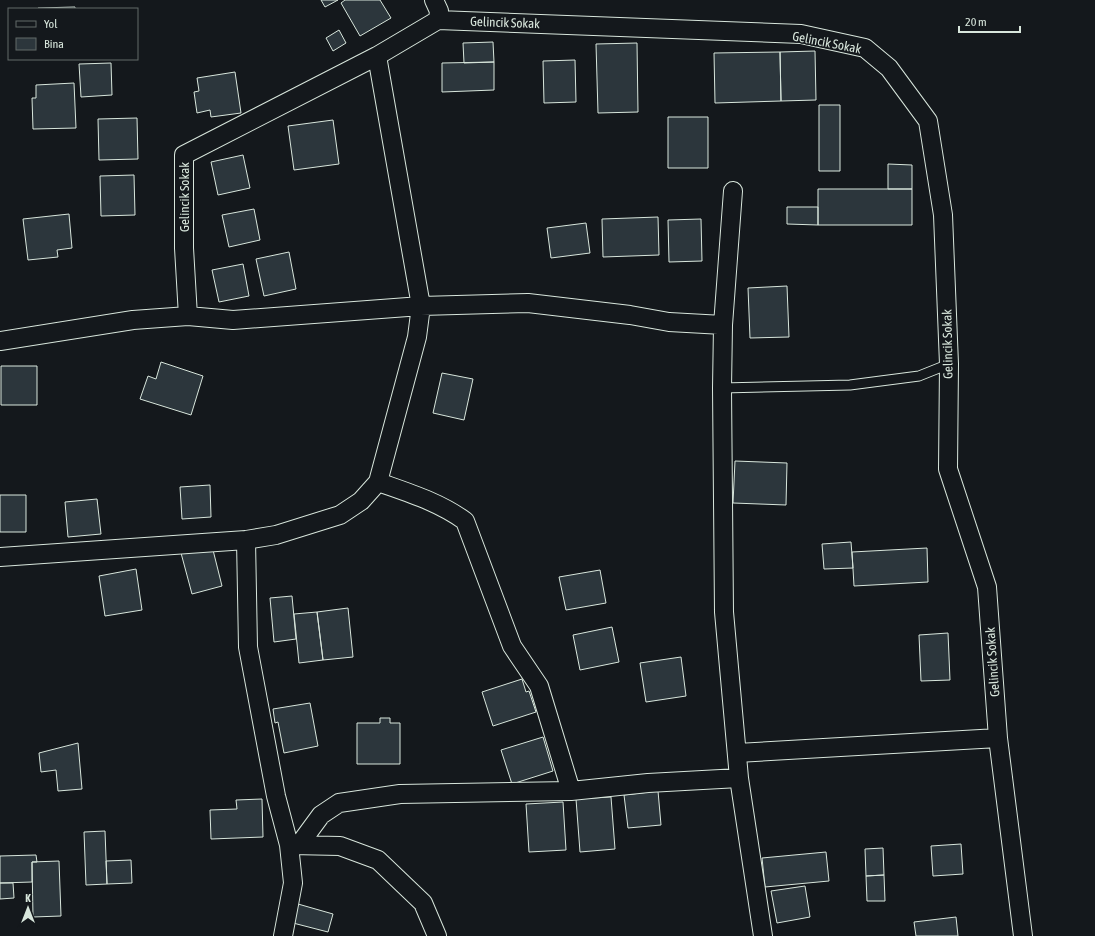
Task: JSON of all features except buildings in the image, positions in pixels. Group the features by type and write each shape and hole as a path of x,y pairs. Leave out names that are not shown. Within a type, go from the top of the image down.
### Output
{"street":[{"path":"434,0 439,11 438,20"},
{"name":"Gelincik Sokak","path":"188,316 184,248 184,154 377,56 438,20 801,34 865,48 889,68 928,121 943,215 948,364 948,470 987,587 998,738 1023,936"},
{"path":"0,557 246,540 276,535 340,515 361,501 378,482 417,337 421,306 377,56"},
{"path":"733,191 723,325 722,388 724,612 739,778 763,936"},
{"path":"0,341 99,324 188,316 233,320 421,306 528,303 630,315 669,322 723,325"},
{"path":"378,482 451,510 465,521 512,646 539,686 571,791"},
{"path":"246,540 248,647 276,796 294,845 292,883 283,936"},
{"path":"737,753 998,738"},
{"path":"294,845 320,815 338,803 400,794 571,791 648,783 739,778"},
{"path":"294,845 340,846 378,860 423,903 437,936"}],"lane":[{"path":"722,388 850,385 919,376 948,364"}]}
